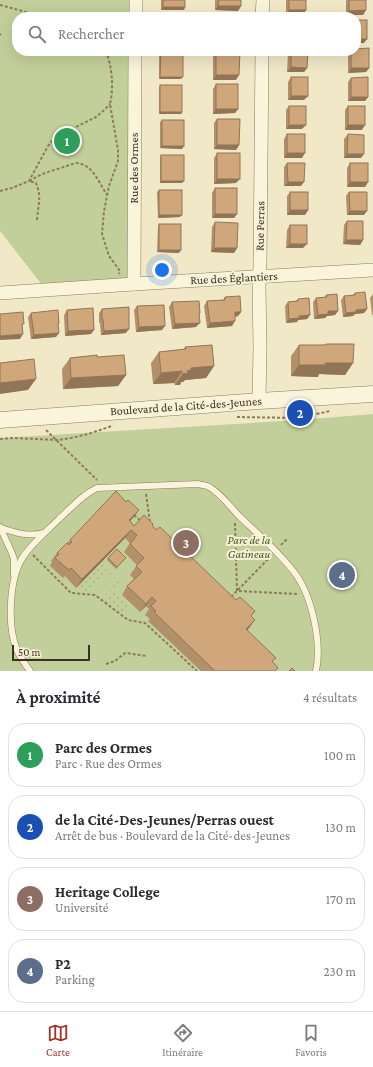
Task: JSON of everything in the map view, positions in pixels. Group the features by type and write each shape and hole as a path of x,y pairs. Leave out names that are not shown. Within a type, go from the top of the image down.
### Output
{"street":[{"path":"136,0 136,12"},
{"path":"262,12 263,0"},
{"name":"Rue des Ormes","path":"134,284 135,56"},
{"name":"Rue Perras","path":"259,401 262,56"},
{"name":"Rue des Églantiers","path":"0,293 373,270"},
{"name":"Boulevard de la Cité-des-Jeunes","path":"0,420 373,394"}],"lane":[{"path":"14,576 22,558 44,533 81,499 97,488 198,484 207,486 214,490 275,551 294,571 300,581 315,625 318,653 316,671"},
{"path":"1,528 26,535 44,533"},
{"path":"1,528 12,555 14,576 11,612 13,638 23,662 30,671"}],"path":[{"path":"0,5 26,12"},
{"path":"107,56 112,74 110,104 118,150 118,161 107,196 102,234 109,256 120,271 118,275"},
{"path":"29,181 52,141 62,134 96,117 110,104"},
{"path":"0,191 12,188 50,171 79,163 89,169 98,178 107,196"},
{"path":"29,181 36,183 39,191 37,220"},
{"path":"232,417 298,418 334,410"},
{"path":"34,417 104,488"},
{"path":"0,439 19,438 56,440 88,434 114,425"},
{"path":"145,487 150,523"},
{"path":"234,511 238,590"},
{"path":"134,515 146,526"},
{"path":"230,598 287,539"},
{"path":"29,549 34,557 71,593 95,595 128,620 146,623 197,671"},
{"path":"238,590 306,595"},
{"path":"106,664 115,661 125,653 147,656"}],"green space":[{"path":"0,0 136,0 136,12 12,12 12,56 135,56 134,284 46,290 0,231"},
{"name":"Parc de la Gatineau","path":"373,414 373,671 0,671 0,438 300,420"},
{"path":"102,561 123,581 114,591 131,607 122,616 101,600 118,581 106,570 89,592 86,592 78,586"}],"building":[{"path":"163,0 185,0 185,7 163,7"},
{"path":"219,0 241,0 241,6 218,6"},
{"path":"289,0 306,0 306,10 289,10"},
{"path":"349,0 366,0 366,10 349,11"},
{"path":"361,20 367,20 367,39 361,39"},
{"path":"369,48 369,68 351,68 351,56 361,56 361,49"},
{"path":"161,56 183,56 183,77 160,77"},
{"path":"216,56 240,56 239,75 216,75"},
{"path":"291,56 308,56 307,68 291,67"},
{"path":"291,77 308,77 308,96 291,96"},
{"path":"368,77 368,97 351,97 351,78"},
{"path":"216,84 238,84 238,109 216,109"},
{"path":"160,85 182,85 182,112 160,112"},
{"path":"289,106 306,106 306,125 289,125"},
{"path":"348,106 365,106 365,125 348,125"},
{"path":"217,119 240,119 239,145 217,145"},
{"path":"162,120 184,120 184,146 162,146"},
{"path":"287,134 305,134 305,153 287,153"},
{"path":"348,134 364,135 364,154 347,154"},
{"path":"217,153 240,153 240,179 217,179"},
{"path":"161,155 184,155 184,181 161,181"},
{"path":"287,163 305,163 304,182 288,182"},
{"path":"350,163 368,163 368,182 350,182"},
{"path":"215,188 237,188 237,214 215,214"},
{"path":"159,190 182,190 182,215 159,215"},
{"path":"290,192 308,192 308,210 290,210"},
{"path":"349,192 367,192 367,211 350,211"},
{"path":"347,221 363,221 363,240 346,240"},
{"path":"215,222 238,223 237,248 214,248"},
{"path":"159,224 181,224 181,250 159,250"},
{"path":"290,225 307,225 307,244 290,244"},
{"path":"365,292 367,309 346,313 344,296"},
{"path":"337,294 338,311 328,311 328,314 318,315 316,298"},
{"path":"240,296 241,312 235,312 235,321 210,323 207,301 225,300 225,297"},
{"path":"309,298 310,315 289,319 288,302"},
{"path":"199,301 200,323 175,324 172,302"},
{"path":"164,305 165,326 139,327 137,306"},
{"path":"129,307 129,329 104,331 102,309"},
{"path":"93,308 94,330 68,331 67,310"},
{"path":"58,310 59,333 34,335 31,313"},
{"path":"23,312 23,334 0,336 0,314"},
{"path":"354,344 353,363 299,365 299,345"},
{"path":"212,345 214,366 191,368 191,370 187,371 188,373 183,374 182,371 161,373 159,352 186,349 185,347"},
{"path":"97,355 97,357 124,355 126,375 71,378 70,358"},
{"path":"34,359 36,379 0,383 0,363"},
{"path":"116,491 126,502 128,500 139,510 129,520 134,526 144,515 153,524 152,525 156,530 160,527 236,600 240,597 255,611 251,616 255,620 246,629 276,658 272,661 278,668 275,671 215,671 154,612 156,611 151,606 156,601 152,597 146,604 127,586 142,572 136,566 144,558 130,544 137,535 131,530 82,579 71,568 69,570 55,558 59,554 57,553 67,543 69,545 72,542 70,540"},
{"path":"117,549 126,558 117,567 108,558"}],"place":[{"name":"Parc des Ormes","path":"67,141"},
{"name":"de la Cité-Des-Jeunes/Perras ouest","path":"300,413"},
{"name":"Heritage College","path":"186,543"},
{"name":"P2","path":"342,575"}]}
